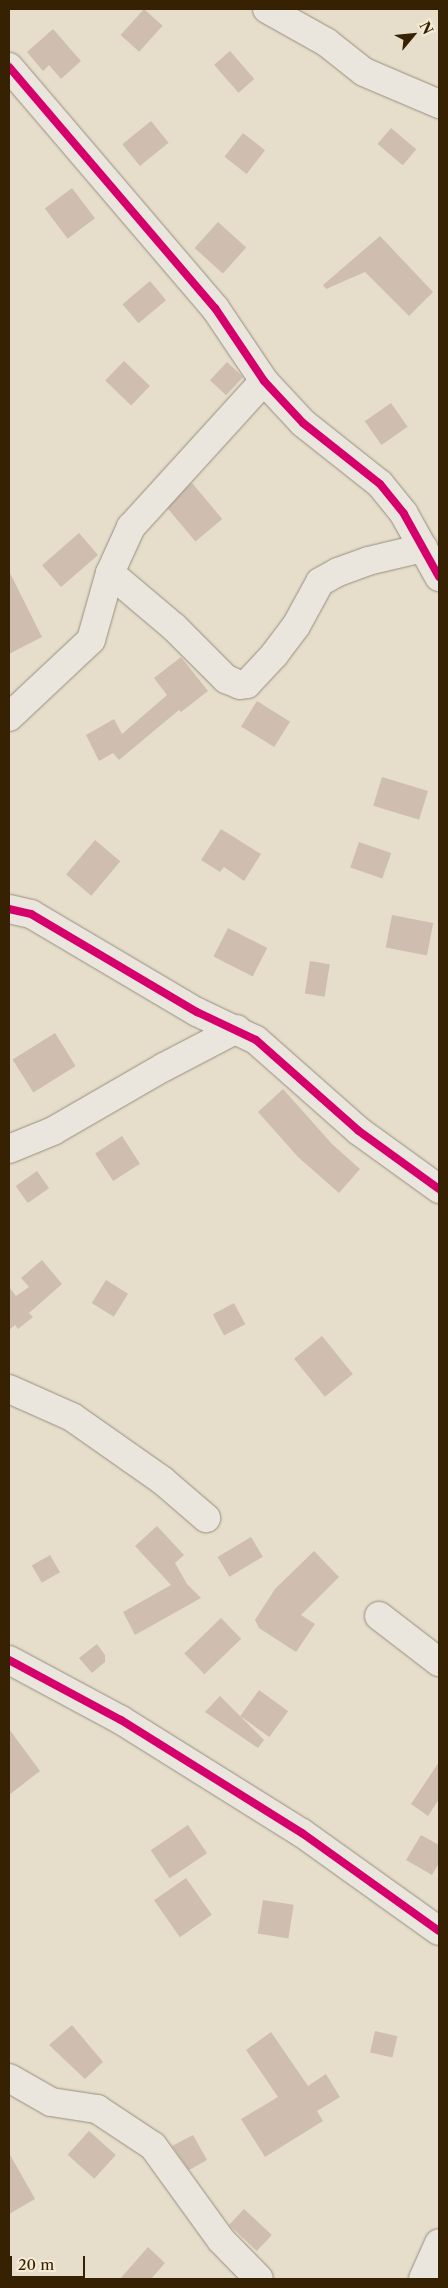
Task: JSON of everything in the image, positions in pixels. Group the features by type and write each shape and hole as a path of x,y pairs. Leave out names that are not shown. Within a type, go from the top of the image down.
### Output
{"street":[{"path":"267,9 326,42 364,72 439,104"},
{"path":"9,67 215,308 264,381 303,423 380,484 404,514 439,577"},
{"path":"9,717 91,640 110,573 131,527 264,381"},
{"path":"110,573 174,627 226,679 240,685 247,684 274,655 296,626 320,582 368,561 423,548"},
{"path":"9,909 40,919 180,1003 256,1040 359,1131 439,1189"},
{"path":"9,1149 53,1131 164,1067 237,1030"},
{"path":"9,1389 72,1417 163,1481 206,1518"},
{"path":"378,1616 439,1662"},
{"path":"9,1660 121,1720 302,1832 439,1931"},
{"path":"9,2078 51,2102 97,2109 153,2146 221,2240 259,2279"},
{"path":"424,2279 439,2243"}],"building":[{"path":"144,9 163,26 139,52 121,35"},
{"path":"53,29 81,61 61,79 49,65 43,71 27,52"},
{"path":"230,51 254,79 238,93 214,65"},
{"path":"151,121 169,143 140,166 122,144"},
{"path":"391,128 416,149 403,165 378,144"},
{"path":"243,133 265,150 247,174 225,157"},
{"path":"72,188 95,218 68,239 45,208"},
{"path":"218,222 246,247 223,273 195,248"},
{"path":"380,236 433,292 409,316 365,272 326,289 323,285"},
{"path":"150,281 166,300 138,323 122,304"},
{"path":"124,361 150,386 131,405 105,380"},
{"path":"227,362 243,377 226,395 210,380"},
{"path":"391,403 408,427 381,445 365,421"},
{"path":"192,483 222,519 195,542 165,505"},
{"path":"79,533 98,555 61,587 42,565"},
{"path":"9,571 42,637 9,654"},
{"path":"181,657 208,691 181,712 179,710 119,760 113,753 99,761 86,735 114,719 122,734 167,695 154,678"},
{"path":"257,701 290,722 274,747 241,726"},
{"path":"382,777 428,791 419,820 373,806"},
{"path":"221,829 261,854 244,881 224,867 220,872 201,860"},
{"path":"95,840 120,861 91,896 66,874"},
{"path":"359,842 391,853 382,879 350,868"},
{"path":"392,915 433,923 427,955 386,947"},
{"path":"228,928 267,948 253,976 213,957"},
{"path":"310,961 330,964 325,997 305,994"},
{"path":"55,1033 76,1066 33,1093 13,1059"},
{"path":"283,1089 332,1144 360,1169 339,1193 298,1157 258,1112"},
{"path":"122,1136 140,1164 113,1181 95,1153"},
{"path":"37,1171 49,1188 28,1203 16,1186"},
{"path":"42,1260 62,1284 29,1313 33,1317 18,1329 15,1325 9,1330 9,1287 16,1296 29,1287 21,1278"},
{"path":"106,1280 128,1294 114,1317 92,1303"},
{"path":"234,1303 245,1324 224,1335 213,1314"},
{"path":"322,1336 353,1374 325,1397 294,1359"},
{"path":"157,1526 184,1555 175,1563 187,1584 201,1598 135,1635 123,1612 171,1585 135,1546"},
{"path":"251,1537 263,1557 229,1577 218,1557"},
{"path":"314,1551 339,1577 301,1615 315,1624 296,1652 259,1628 255,1620 275,1589"},
{"path":"50,1555 60,1572 42,1583 32,1566"},
{"path":"221,1618 241,1639 204,1674 184,1653"},
{"path":"97,1644 105,1655 105,1662 92,1673 79,1658"},
{"path":"259,1690 288,1711 269,1737 240,1716"},
{"path":"220,1696 264,1740 258,1748 205,1712"},
{"path":"9,1729 40,1771 9,1795"},
{"path":"439,1762 439,1799 428,1816 411,1804"},
{"path":"188,1825 207,1853 170,1878 151,1850"},
{"path":"421,1835 439,1845 439,1863 432,1875 406,1860"},
{"path":"186,1878 212,1915 180,1937 154,1900"},
{"path":"263,1900 294,1905 288,1938 258,1934"},
{"path":"72,2025 103,2062 85,2079 49,2045"},
{"path":"375,2031 397,2036 392,2058 370,2052"},
{"path":"271,2032 308,2086 326,2074 340,2097 317,2111 323,2121 265,2157 241,2119 278,2097 246,2050"},
{"path":"89,2131 116,2155 94,2179 68,2155"},
{"path":"193,2135 207,2160 189,2170 172,2146"},
{"path":"9,2153 35,2199 9,2214"},
{"path":"244,2209 272,2235 257,2251 229,2225"},
{"path":"148,2247 165,2263 151,2279 120,2279"}],"cycle path":[{"path":"9,67 215,308 264,381 303,423 380,484 404,514 439,577"},
{"path":"9,909 31,914 197,1012 256,1040 359,1131 439,1189"},
{"path":"9,1660 121,1720 302,1833 439,1931"}]}
